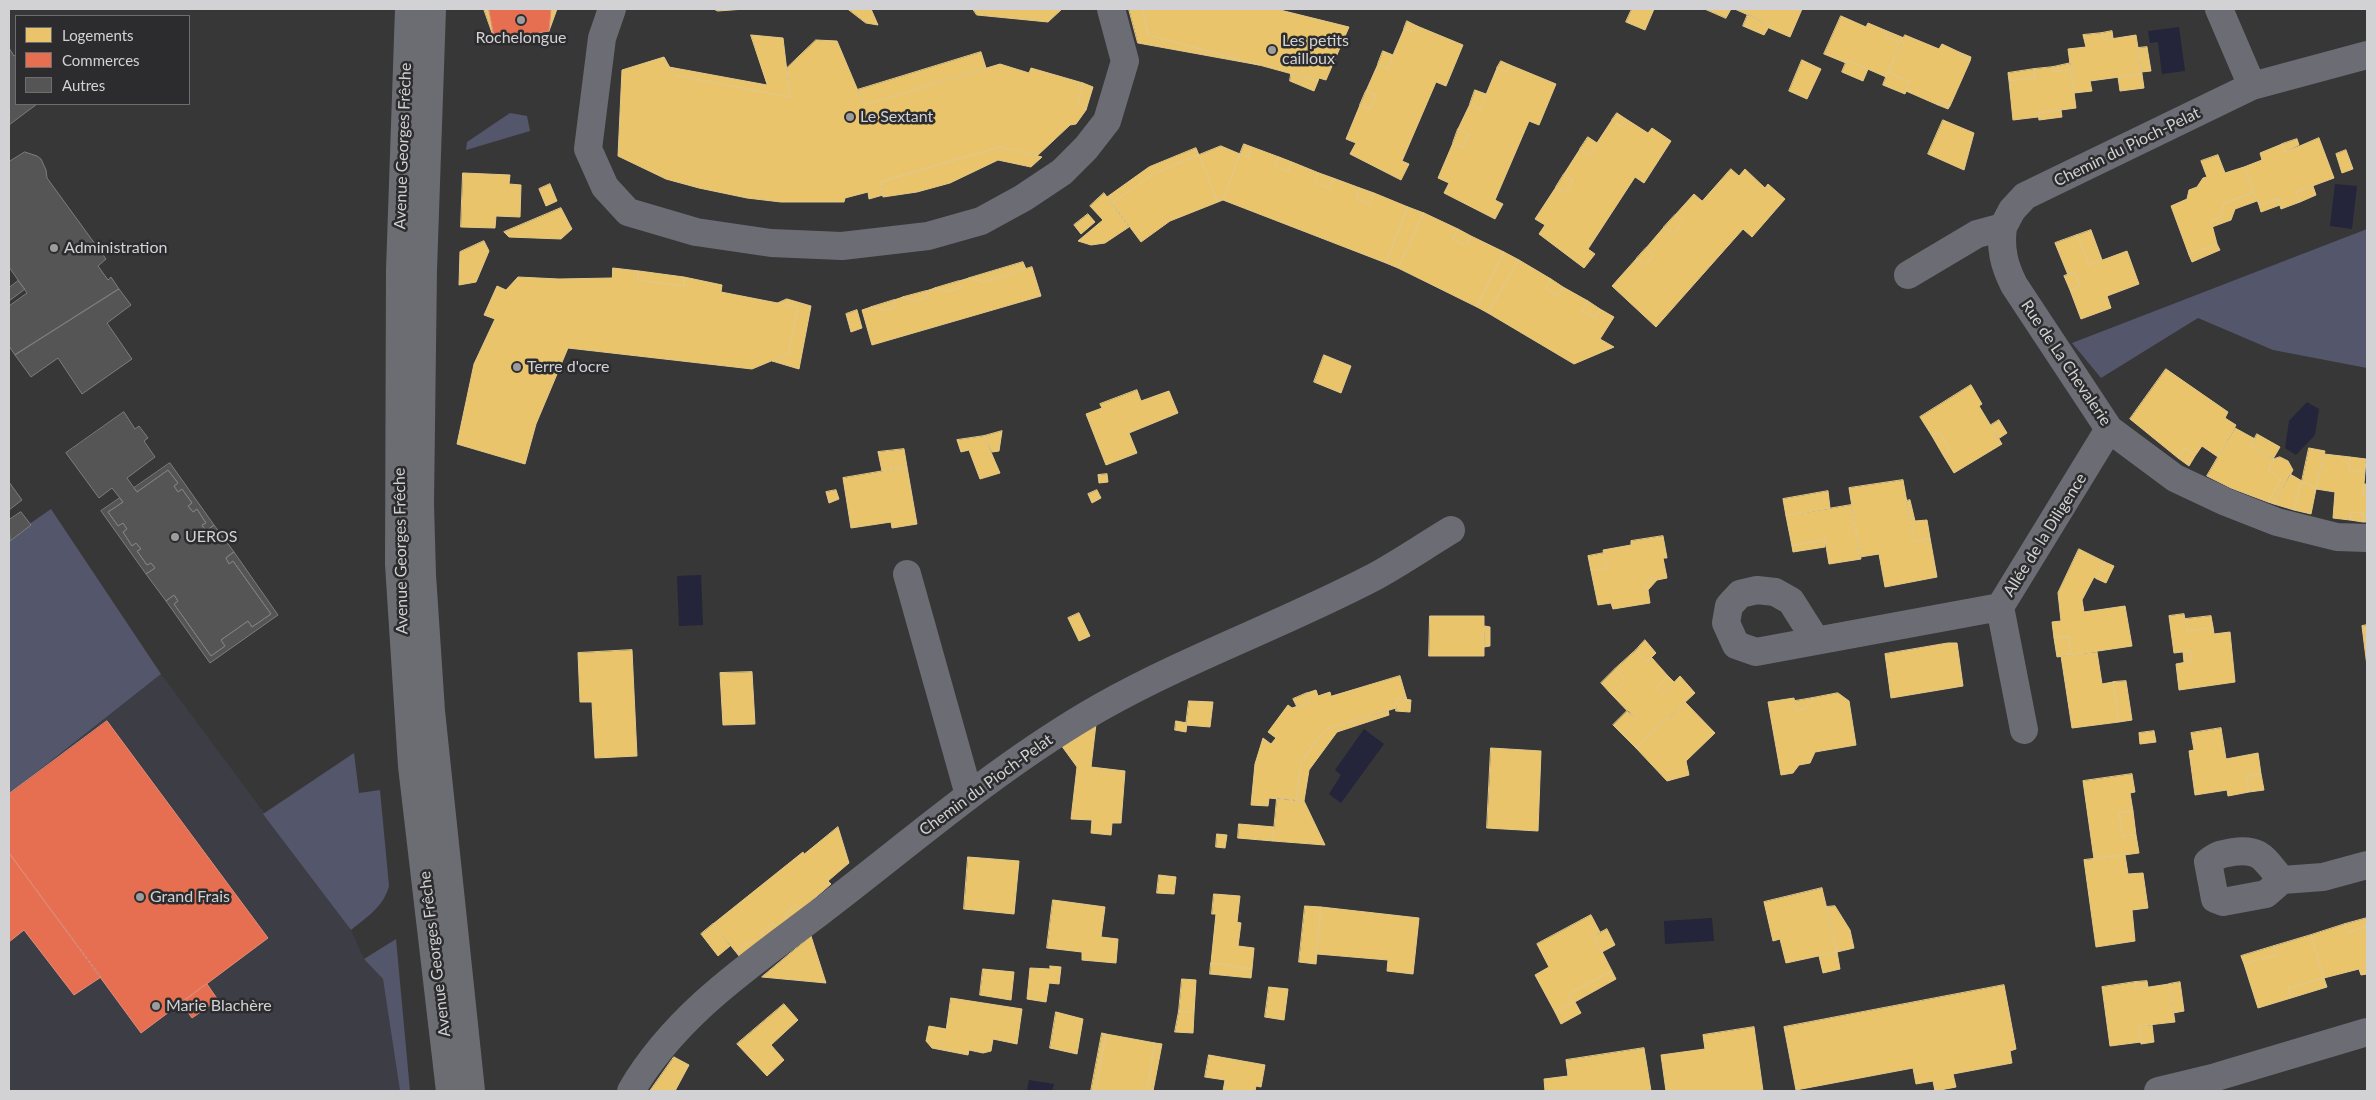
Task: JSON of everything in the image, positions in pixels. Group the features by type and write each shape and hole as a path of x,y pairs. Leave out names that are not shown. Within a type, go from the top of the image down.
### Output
{"main road":[{"name":"Avenue Georges Frêche","path":"409,9 400,270 399,564 412,766 450,1091"},
{"name":"Avenue Georges Frêche","path":"432,9 423,270 420,504 422,575 431,711 471,1091"}],"street":[{"path":"612,9 602,38 588,148 605,187 628,212 696,232 771,243 842,246 928,236 980,221 1023,198 1062,172 1086,148 1107,122 1125,61 1111,9"},
{"path":"2219,9 2252,86"},
{"name":"Chemin du Pioch-Pelat","path":"2003,227 2012,210 2025,196 2252,86 2367,55"},
{"path":"1908,275 1977,234 2003,227"},
{"name":"Rue de La Chevalerie","path":"2003,227 2000,244 2005,267 2014,285 2109,429 2175,478 2226,502 2293,526 2337,537 2367,538"},
{"name":"Allée de la Diligence","path":"1815,640 2000,607 2109,429"},
{"name":"Chemin du Pioch-Pelat","path":"631,1091 666,1040 692,1013 738,974 1033,747 1101,707 1198,659 1376,576 1451,530"},
{"path":"907,574 969,795"},
{"path":"2000,607 2024,730"},
{"path":"2282,880 2323,877 2367,865"},
{"path":"2158,1091 2216,1078 2367,1032"}],"shaded area":[{"path":"2179,27 2185,71 2162,74 2158,42 2150,43 2148,31"},
{"path":"510,113 527,116 530,131 466,150 467,142"},
{"path":"2335,184 2357,186 2352,229 2330,226"},
{"path":"2367,229 2367,368 2273,350 2198,318 2101,378 2072,343"},
{"path":"2307,402 2319,409 2315,435 2296,455 2285,448 2289,421"},
{"path":"51,509 161,674 9,794 9,538"},
{"path":"701,575 703,625 679,626 677,576"},
{"path":"161,674 351,930 364,959 383,979 400,1091 9,1091 9,794"},
{"path":"1364,729 1384,744 1341,803 1329,794 1341,775 1335,770"},
{"path":"354,753 359,793 380,790 389,886 379,905 369,916 351,930 263,814"},
{"path":"1712,918 1714,941 1665,944 1664,921"},
{"path":"396,939 410,1091 400,1091 383,979 364,959"},
{"path":"1029,1080 1054,1084 1052,1091 1027,1091"}],"building: Logements":[{"path":"484,9 489,9 495,41"},
{"path":"551,9 557,9 549,31"},
{"path":"714,9 745,9 718,11"},
{"path":"848,9 871,9 878,25 866,23"},
{"path":"973,9 1062,9 1048,22 977,15"},
{"path":"1129,9 1142,9 1149,35 1259,65 1138,43"},
{"name":"Les petits cailloux","path":"1142,9 1276,9 1349,27 1326,80 1319,78 1318,81 1149,35"},
{"path":"1632,9 1654,9 1645,30 1626,22"},
{"path":"1705,9 1731,9 1726,18"},
{"path":"1735,9 1802,9 1790,37 1769,28 1770,25"},
{"path":"1748,14 1770,25 1764,35 1743,26"},
{"path":"1841,16 1866,27 1868,23 1887,31 1885,36 1901,43 1886,77 1847,60 1846,63 1824,54"},
{"path":"1407,21 1417,26 1414,33 1404,29"},
{"path":"1417,26 1463,45 1446,86 1436,82 1402,161 1409,164 1401,180 1350,154 1356,143 1346,139 1360,105 1370,109 1376,95 1366,91 1378,64 1387,69 1404,29 1414,33"},
{"path":"1887,31 1904,38 1901,43 1885,36"},
{"path":"2112,31 2113,38 2104,40 2102,33"},
{"path":"2102,33 2104,40 2136,35 2142,74 2090,81 2092,91 2074,93 2068,49 2086,47 2083,35"},
{"path":"751,35 783,38 790,97 674,75 669,67 767,85"},
{"path":"1905,35 1939,49 1942,44 1959,52 1958,55 1970,61 1950,106 1940,101 1938,105 1906,91 1910,82 1888,72"},
{"name":"Le Sextant","path":"816,40 837,41 864,105 1000,64 1029,73 1031,68 1083,83 1079,100 1086,110 1076,124 1070,125 1037,156 1000,147 880,182 883,195 869,199 868,192 845,198 844,202 781,202 747,198 666,179 618,156 622,70 664,57 674,75 790,97 787,68"},
{"path":"2147,47 2151,71 2141,72 2138,48"},
{"path":"1383,51 1393,55 1387,69 1378,64"},
{"path":"981,52 986,68 864,105 857,90"},
{"path":"1959,52 1971,57 1970,61 1958,55"},
{"path":"1802,60 1821,69 1807,99 1789,91"},
{"path":"1847,60 1868,69 1863,81 1842,72"},
{"path":"1501,61 1510,65 1507,72 1497,68"},
{"path":"2071,63 2071,69 2054,72 2053,67"},
{"path":"1510,65 1556,84 1539,125 1529,121 1495,200 1503,204 1495,219 1444,193 1449,183 1438,178 1453,143 1463,148 1469,134 1458,129 1470,104 1480,109 1497,68 1507,72"},
{"path":"2053,67 2054,72 2071,69 2076,108 2038,113 2038,117 2013,120 2009,81 2036,78 2034,69"},
{"path":"2034,69 2036,78 2009,81 2008,73"},
{"path":"1888,72 1910,82 1905,94 1883,85"},
{"path":"1291,74 1318,81 1314,91 1290,81"},
{"path":"2142,74 2144,88 2120,91 2118,77"},
{"path":"1083,83 1093,87 1086,110 1079,100"},
{"path":"1475,90 1486,94 1480,109 1470,104"},
{"path":"1366,91 1376,95 1370,109 1360,105"},
{"path":"1940,101 1950,106 1948,109 1938,105"},
{"path":"2061,110 2062,117 2039,120 2038,113"},
{"path":"1617,113 1626,119 1621,126 1612,120"},
{"path":"1626,119 1648,133 1652,128 1671,141 1644,183 1635,177 1588,249 1595,254 1584,268 1539,234 1545,225 1535,219 1556,187 1565,193 1573,180 1564,174 1580,149 1589,155 1612,120 1621,126"},
{"path":"1943,120 1974,133 1964,170 1928,154"},
{"path":"1458,129 1469,134 1463,148 1453,143"},
{"path":"1588,137 1597,143 1589,155 1580,149"},
{"path":"2319,138 2334,178 2296,192 2300,202 2281,209 2278,199 2259,205 2244,167 2262,160 2260,153 2282,144 2285,152"},
{"path":"2297,139 2299,145 2285,152 2282,144"},
{"path":"1244,144 1252,147 1248,157 1240,154"},
{"path":"1221,146 1240,154 1223,200 1218,202 1199,155"},
{"path":"1000,147 1042,157 1031,167 998,160 950,183 917,192 883,197 880,182"},
{"path":"1252,147 1279,157 1275,167 1288,172 1292,162 1319,173 1315,183 1329,188 1333,178 1360,188 1356,199 1369,204 1374,193 1408,207 1386,263 1223,200 1240,154 1248,157"},
{"path":"1196,148 1199,155 1153,174 1112,203 1107,197 1149,167"},
{"path":"2346,150 2353,169 2342,173 2336,154"},
{"path":"1199,155 1218,202 1170,221 1141,242 1112,203 1153,174"},
{"path":"2218,155 2225,173 2244,167 2254,192 2224,204 2221,217 2211,221 2217,244 2189,255 2171,206 2187,199 2189,190 2197,187 2203,178 2207,177 2201,161"},
{"path":"1279,157 1292,162 1288,172 1275,167"},
{"path":"1731,169 1739,176 1745,169 1765,188 1768,184 1785,199 1752,237 1743,229 1656,327 1612,286 1637,258 1645,265 1654,255 1646,248 1664,227 1673,234 1683,223 1675,215 1694,194 1702,201"},
{"path":"463,173 510,175 509,184 521,185 520,217 496,216 495,228 461,227"},
{"path":"1319,173 1333,178 1329,188 1315,183"},
{"path":"1564,174 1573,180 1565,193 1556,187"},
{"path":"550,184 557,201 546,206 539,189"},
{"path":"2313,186 2316,195 2300,202 2296,192"},
{"path":"1360,188 1374,193 1369,204 1356,199"},
{"path":"2254,192 2257,201 2235,209 2231,220 2212,227 2211,221 2221,217 2224,204"},
{"path":"1104,193 1129,227 1105,243 1091,245 1078,241 1103,220 1090,206"},
{"path":"2278,199 2280,205 2261,212 2259,205"},
{"path":"1408,207 1424,213 1398,268 1386,263"},
{"path":"561,208 572,229 561,239 509,237 504,232"},
{"path":"1424,213 1458,229 1453,239 1466,246 1471,236 1504,252 1477,307 1398,268"},
{"path":"1088,214 1095,222 1081,234 1074,225"},
{"path":"1675,215 1683,223 1673,234 1664,227"},
{"path":"1458,229 1471,236 1466,246 1453,239"},
{"path":"2091,230 2102,260 2089,265 2077,235"},
{"path":"2077,235 2089,265 2127,251 2139,284 2107,296 2111,308 2081,319 2070,290 2080,286 2075,272 2068,275 2055,243"},
{"path":"484,241 489,251 476,282 459,285 460,252"},
{"path":"2217,244 2220,250 2192,262 2189,255"},
{"path":"1646,248 1654,255 1645,265 1637,258"},
{"path":"1504,252 1519,260 1488,313 1477,307"},
{"path":"1519,260 1551,279 1546,289 1558,296 1563,287 1588,301 1582,311 1594,318 1600,309 1614,317 1600,339 1614,347 1574,364 1488,313"},
{"path":"1023,262 1026,269 983,282 969,278"},
{"path":"1032,267 1041,296 872,345 862,310 871,307 885,310 896,307 894,300 903,297 917,301 928,297 926,291 935,288 949,291 961,288 959,281 969,278 983,282"},
{"name":"Terre d'ocre","path":"613,268 639,271 638,280 684,286 684,277 722,285 721,292 798,307 788,354 752,369 568,348 536,424 525,464 457,444 474,364 495,319 484,315 497,286 506,290 518,277 559,279 612,278"},
{"path":"639,271 684,277 684,286 638,280"},
{"path":"2075,272 2080,286 2070,290 2064,276"},
{"path":"1551,279 1563,287 1558,296 1546,289"},
{"path":"959,281 961,288 949,291 935,288"},
{"path":"926,291 928,297 917,301 903,297"},
{"path":"787,299 811,306 799,369 772,361 788,354 798,307 778,303"},
{"path":"894,300 896,307 885,310 871,307"},
{"path":"1588,301 1600,309 1594,318 1582,311"},
{"path":"857,310 862,328 851,332 846,314"},
{"path":"1324,355 1351,366 1341,393 1314,382"},
{"path":"2166,369 2228,412 2225,418 2236,425 2218,457 2202,446 2195,456 2185,448 2178,458 2130,419"},
{"path":"1971,385 1982,404 1979,406 2002,444 1954,473 1943,455 1950,450 1939,431 1932,436 1920,417"},
{"path":"1137,390 1141,401 1169,391 1178,413 1129,433 1137,453 1106,465 1086,414 1102,408 1100,404"},
{"path":"1999,420 2007,433 1998,439 1991,425"},
{"path":"2235,428 2255,439 2251,446 2274,459 2268,470 2281,479 2268,502 2231,488 2207,476"},
{"path":"1002,431 999,451 992,452 984,436"},
{"path":"1939,431 1950,450 1943,455 1932,436"},
{"path":"2257,434 2280,447 2273,459 2251,446"},
{"path":"984,436 1000,473 980,479 969,450 961,452 957,440"},
{"path":"2185,448 2195,456 2189,466 2178,458"},
{"path":"2309,448 2325,451 2316,489 2302,481"},
{"path":"904,449 907,467 882,471 878,452"},
{"path":"2324,454 2350,457 2349,470 2365,472 2363,495 2367,494 2367,522 2363,522 2364,513 2351,512 2350,520 2333,518 2335,492 2316,489"},
{"path":"2280,457 2288,461 2293,470 2274,504 2268,502 2281,479 2268,470 2274,459"},
{"path":"2350,457 2366,459 2365,472 2349,470"},
{"path":"907,467 917,524 892,528 891,522 851,528 843,478"},
{"path":"1107,474 1108,482 1099,483 1098,475"},
{"path":"2290,474 2302,481 2294,510 2274,504"},
{"path":"1903,480 1914,542 1930,538 1937,577 1885,587 1879,554 1860,557 1849,488"},
{"path":"2302,481 2316,489 2311,514 2294,510"},
{"path":"2364,484 2367,484 2367,494 2363,495"},
{"path":"836,490 839,499 829,503 826,492"},
{"path":"1097,490 1101,498 1092,503 1088,494"},
{"path":"1828,491 1830,508 1786,516 1783,499"},
{"path":"1910,500 1915,521 1927,520 1930,538 1914,542 1906,501"},
{"path":"1851,505 1861,559 1829,564 1825,540 1792,546 1786,516"},
{"path":"2351,512 2364,513 2363,522 2350,520"},
{"path":"1663,536 1667,558 1663,558 1667,578 1657,580 1652,577 1644,587 1648,590 1650,603 1613,609 1611,603 1598,605 1591,571 1607,569 1603,550 1631,545 1631,541"},
{"path":"1825,540 1825,547 1793,552 1792,546"},
{"path":"2079,549 2105,562 2097,579 2094,577 2082,600 2084,612 2125,606 2132,646 2071,655 2069,637 2054,638 2052,622 2061,621 2058,593"},
{"path":"1604,553 1607,569 1591,571 1588,556"},
{"path":"2105,562 2114,566 2106,583 2097,579"},
{"path":"1652,577 1657,580 1648,590 1644,587"},
{"path":"1079,613 1090,636 1079,641 1068,618"},
{"path":"2184,614 2187,631 2213,627 2214,634 2230,632 2235,682 2179,690 2176,664 2192,661 2190,651 2174,653 2169,616"},
{"path":"1430,616 1484,616 1484,656 1429,656"},
{"path":"2211,616 2213,627 2187,631 2185,619"},
{"path":"2367,625 2367,666 2362,626"},
{"path":"1485,626 1490,627 1490,646 1484,647"},
{"path":"2069,637 2071,655 2057,657 2054,638"},
{"path":"1645,640 1656,653 1647,662 1636,650"},
{"path":"1957,643 1963,686 1891,698 1885,654"},
{"path":"632,650 637,756 595,758 592,702 580,702 578,653"},
{"path":"1636,650 1647,662 1652,658 1668,676 1656,688 1663,694 1680,676 1695,693 1636,748 1622,734 1636,720 1612,695 1626,681 1615,669"},
{"path":"2190,651 2192,661 2184,662 2183,652"},
{"path":"2097,652 2102,684 2113,682 2119,722 2072,728 2061,656"},
{"path":"1615,669 1626,681 1612,695 1601,683"},
{"path":"752,672 755,724 723,725 720,673"},
{"path":"1400,676 1407,700 1397,698 1396,708 1325,730 1301,762 1296,801 1269,798 1268,806 1251,805 1255,764 1263,738 1271,744 1276,738 1268,732 1288,705 1292,708 1310,702 1307,693 1316,690 1318,696 1330,692 1331,696"},
{"path":"1668,676 1674,682 1663,694 1656,688"},
{"path":"2126,681 2132,720 2119,722 2113,682"},
{"path":"1307,693 1310,702 1297,707 1293,699"},
{"path":"1838,693 1849,701 1856,745 1815,752 1810,763 1799,765 1793,773 1781,775 1768,702 1794,698 1796,711 1807,708 1812,698"},
{"path":"1397,698 1411,700 1410,712 1396,711"},
{"path":"1812,698 1807,708 1796,711 1795,701"},
{"path":"1189,701 1213,702 1210,727 1186,725"},
{"path":"1685,702 1715,733 1686,761 1689,775 1667,781 1636,748"},
{"path":"1388,710 1389,715 1337,732 1309,770 1304,801 1296,801 1301,762 1325,730"},
{"path":"1628,710 1636,720 1622,734 1613,725"},
{"path":"1176,721 1187,723 1186,732 1175,730"},
{"path":"1096,724 1091,767 1125,771 1121,823 1112,823 1111,835 1091,833 1092,820 1071,819 1077,767 1061,745"},
{"path":"2221,728 2226,759 2258,753 2261,774 2246,776 2249,792 2228,796 2227,790 2195,795 2189,751 2194,750 2191,733"},
{"path":"2154,731 2156,742 2140,744 2139,733"},
{"path":"1491,748 1541,751 1538,831 1487,828"},
{"path":"2132,774 2135,792 2130,793 2133,811 2119,813 2123,836 2136,835 2139,853 2094,859 2083,781"},
{"path":"2261,774 2264,790 2249,792 2246,776"},
{"path":"1277,798 1304,801 1325,845 1273,841"},
{"path":"2133,811 2136,835 2123,836 2119,813"},
{"path":"1239,824 1274,827 1273,841 1238,838"},
{"path":"838,827 849,863 828,881 831,884 809,903 800,910 796,905 784,915 792,925 781,933 773,923 761,933 769,943 758,951 750,942 737,952 744,962 713,924 803,852 804,854"},
{"path":"1217,834 1227,835 1225,848 1216,847"},
{"path":"2125,855 2128,874 2143,873 2148,908 2132,910 2135,941 2096,947 2084,860"},
{"path":"968,857 1019,861 1014,914 964,909"},
{"path":"1159,875 1176,877 1174,894 1157,893"},
{"path":"1822,888 1837,952 1786,963 1780,939 1773,941 1764,902"},
{"path":"1214,894 1240,896 1237,922 1241,923 1238,946 1254,948 1252,969 1211,963 1216,914 1212,914"},
{"path":"1053,900 1105,907 1101,937 1118,939 1116,963 1082,960 1082,952 1047,948"},
{"path":"796,905 800,910 792,925 784,915"},
{"path":"1305,906 1321,907 1316,964 1299,962"},
{"path":"1835,906 1850,930 1854,948 1837,952 1826,907"},
{"path":"1321,907 1419,918 1413,974 1387,971 1388,960 1317,954"},
{"path":"1591,915 1600,932 1594,936 1612,971 1569,994 1573,1003 1555,1012 1535,975 1549,967 1537,944"},
{"path":"2367,918 2367,926 2347,933 2345,924"},
{"path":"773,923 781,933 769,943 761,933"},
{"path":"713,924 730,946 718,956 701,934"},
{"path":"2345,924 2347,933 2367,926 2367,974 2361,975 2359,969 2324,978 2311,935"},
{"path":"1607,929 1615,945 1602,952 1594,936"},
{"path":"2311,935 2324,978 2288,988 2291,998 2258,1008 2244,964 2276,955 2274,946"},
{"path":"811,936 826,983 762,977"},
{"path":"750,942 758,951 745,962 737,952"},
{"path":"2274,946 2276,955 2244,964 2241,956"},
{"path":"1837,952 1840,969 1823,973 1819,956"},
{"path":"1211,963 1252,969 1251,978 1210,974"},
{"path":"1050,966 1061,967 1059,984 1049,983 1046,1002 1027,999 1030,968 1050,969"},
{"path":"983,969 1014,972 1011,1000 980,995"},
{"path":"1612,971 1616,979 1573,1003 1569,994"},
{"path":"2324,978 2327,987 2291,998 2288,988"},
{"path":"1182,979 1196,980 1194,1013 1179,1011"},
{"path":"2147,981 2148,987 2136,989 2135,982"},
{"path":"2135,982 2136,989 2169,984 2175,1022 2139,1026 2141,1042 2110,1046 2102,987"},
{"path":"2180,982 2184,1011 2173,1013 2169,984"},
{"path":"2004,985 2016,1049 2010,1051 2012,1063 1953,1074 1956,1087 1935,1091 1933,1081 1916,1084 1913,1068 1796,1090 1784,1027"},
{"path":"1269,987 1288,989 1284,1020 1265,1017"},
{"path":"951,998 1022,1009 1017,1044 993,1039 991,1051 983,1053 969,1050 968,1055 932,1048 926,1041 929,1026 946,1029"},
{"path":"1575,1002 1581,1013 1561,1024 1555,1012"},
{"path":"784,1004 798,1020 771,1045 784,1060 767,1076 737,1044"},
{"path":"1179,1011 1194,1013 1193,1033 1175,1032"},
{"path":"1056,1012 1083,1019 1077,1054 1050,1048"},
{"path":"2152,1025 2154,1042 2141,1044 2139,1026"},
{"path":"1754,1027 1763,1091 1666,1091 1661,1055 1705,1049 1703,1035"},
{"path":"1102,1033 1106,1034 1096,1091 1091,1091"},
{"path":"1106,1034 1155,1043 1147,1091 1096,1091"},
{"path":"1155,1043 1162,1044 1153,1091 1147,1091"},
{"path":"1644,1048 1651,1091 1545,1091 1544,1079 1568,1076 1566,1060"},
{"path":"1209,1055 1265,1065 1261,1087 1256,1086 1255,1091 1223,1091 1225,1080 1205,1077"},
{"path":"674,1057 689,1065 675,1091 650,1091"}],"building: Commerces":[{"name":"Rochelongue","path":"489,9 551,9 549,31 495,41"},
{"name":"Grand Frais","path":"107,721 268,938 141,1033 9,853 9,794"},
{"path":"9,853 101,977 74,995 24,930 9,942"},
{"path":"207,984 218,1000 192,1018 181,1003"}],"building: Autres":[{"path":"9,48 15,56 15,105 36,105 9,125"},
{"name":"Administration","path":"25,152 41,159 47,178 106,259 98,266 108,280 111,277 119,289 15,355 9,346 9,306 27,293 9,267 9,162"},
{"path":"18,281 25,289 9,301 9,288"},
{"path":"119,289 131,305 107,323 132,359 82,394 58,358 31,377 15,355"},
{"name":"UEROS","path":"124,412 135,429 139,426 148,438 144,441 155,457 127,478 134,488 137,492 168,470 178,483 174,486 178,492 182,489 192,503 188,506 193,512 197,509 206,523 202,525 206,531 214,525 234,552 226,558 229,564 233,561 271,614 252,627 248,621 221,640 225,646 211,656 174,604 178,601 174,595 166,601 146,574 155,568 151,563 147,565 137,551 141,549 136,543 132,546 123,532 127,529 123,523 118,526 108,512 123,502 112,488 99,498 66,453"},
{"path":"170,463 214,525 206,531 202,525 206,523 197,509 193,512 188,506 192,503 182,489 178,492 174,486 178,483 168,470 137,492 134,488"},
{"path":"9,482 22,500 9,510"},
{"path":"120,498 123,502 108,512 118,526 123,523 127,529 123,532 132,546 136,543 141,549 137,551 147,565 151,563 155,568 146,574 101,511"},
{"path":"21,512 31,525 10,541 9,520"},
{"path":"234,552 278,615 210,663 166,601 174,595 178,601 174,604 211,656 225,646 221,640 248,621 252,627 271,614 233,561 229,564 226,558"}],"place":[{"name":"Rochelongue","path":"521,20"},
{"name":"Les petits cailloux","path":"1272,50"},
{"name":"Le Sextant","path":"850,117"},
{"name":"Administration","path":"54,248"},
{"name":"Terre d'ocre","path":"517,367"},
{"name":"UEROS","path":"175,537"},
{"name":"Grand Frais","path":"140,897"},
{"name":"Marie Blachère","path":"156,1006"}]}
